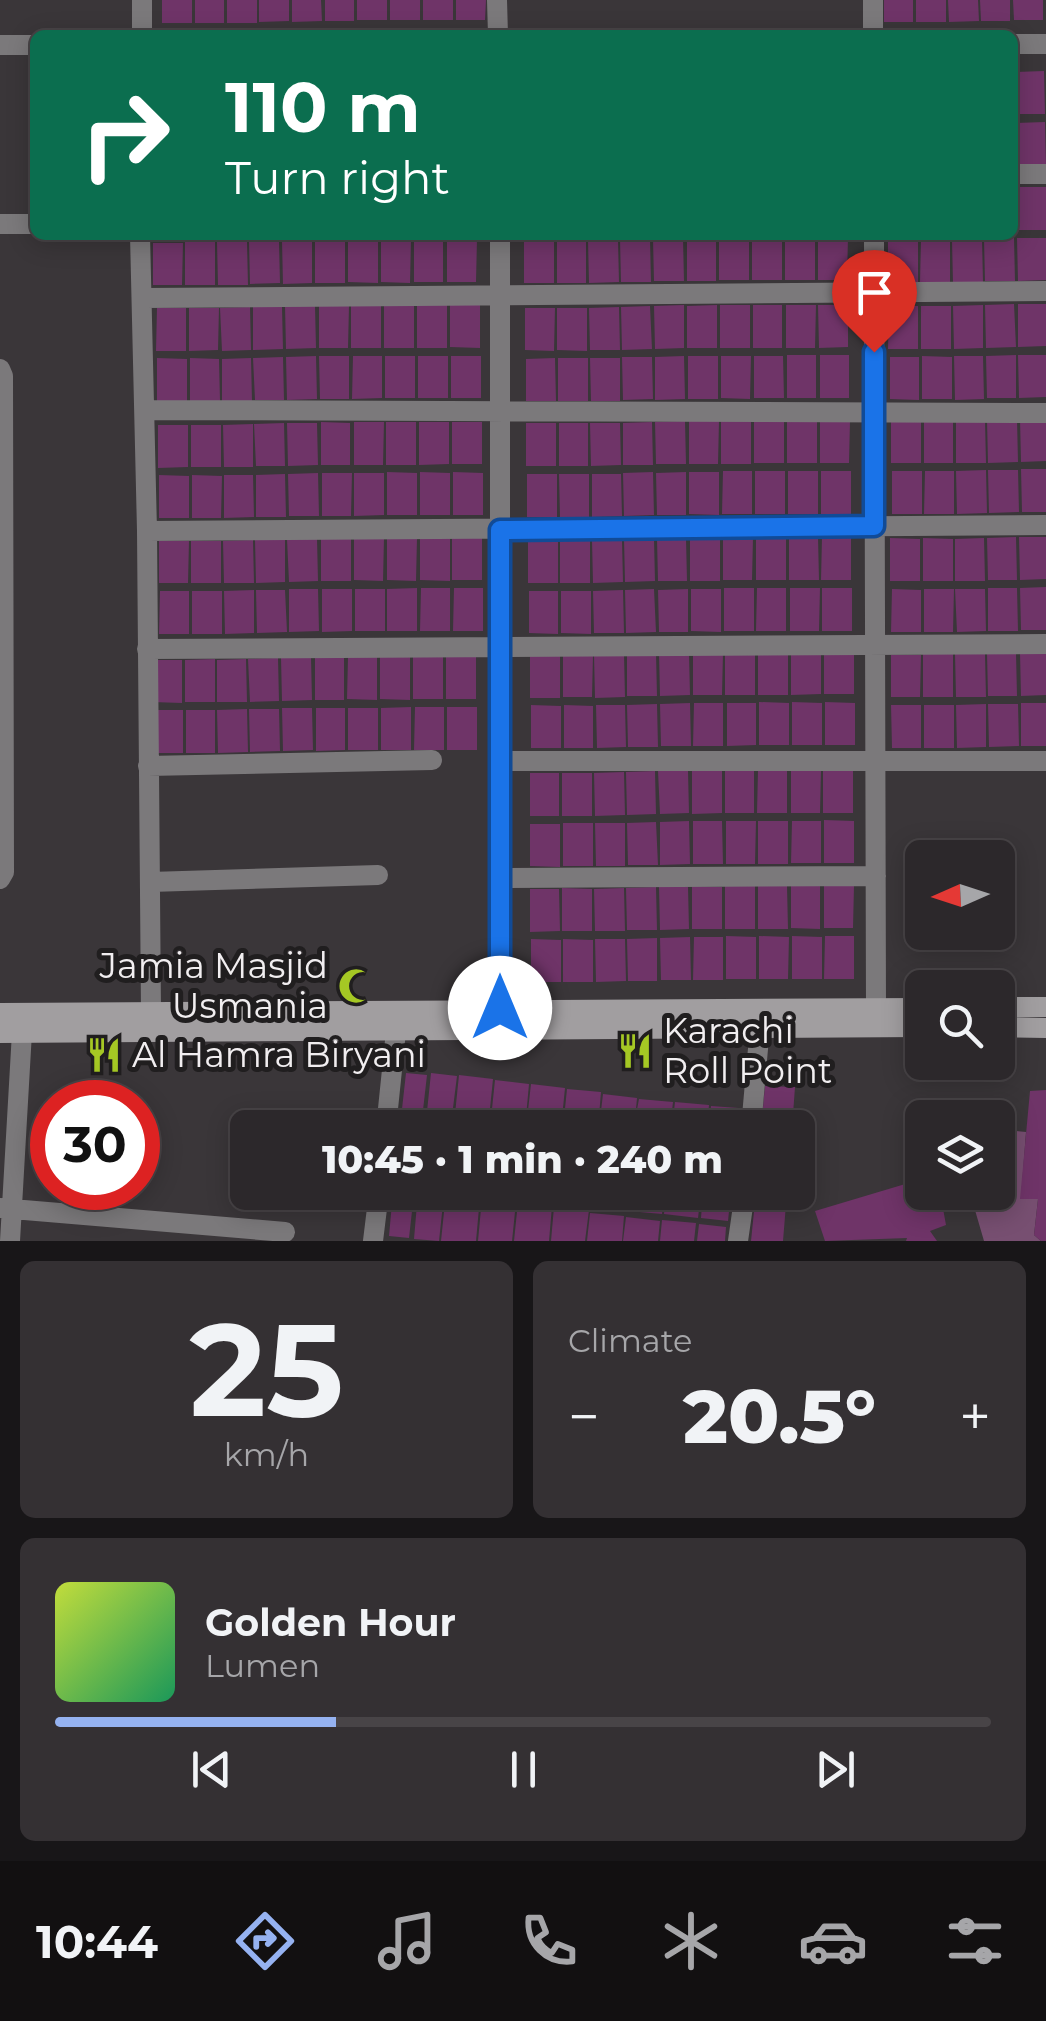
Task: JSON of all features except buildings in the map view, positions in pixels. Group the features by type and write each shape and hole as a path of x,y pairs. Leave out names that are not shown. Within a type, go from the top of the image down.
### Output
{"street":[{"path":"142,0 142,30"},
{"path":"497,0 498,30"},
{"path":"874,0 874,30"},
{"path":"1018,44 1046,44"},
{"path":"0,46 30,45"},
{"path":"1018,174 1046,174"},
{"path":"0,224 30,224"},
{"path":"140,240 151,1013"},
{"path":"500,240 500,1031"},
{"path":"874,240 876,1008"},
{"path":"144,298 1046,292"},
{"path":"0,370 4,872 0,879"},
{"path":"145,410 1046,413"},
{"path":"147,531 1046,525"},
{"path":"148,649 1046,644"},
{"path":"148,766 432,760"},
{"path":"500,761 1046,761"},
{"path":"150,882 378,875"},
{"path":"500,878 876,876"},
{"path":"1015,1007 1046,1007"},
{"path":"0,1013 905,1008"},
{"path":"753,1110 760,1026"},
{"path":"0,1032 905,1027"},
{"path":"1015,1028 1046,1028"},
{"path":"388,1110 396,1031"},
{"path":"10,1241 7,1208 22,1032"},
{"path":"7,1208 285,1232"},
{"path":"374,1241 377,1210"},
{"path":"738,1241 742,1210"}],"shaded area":[{"path":"1015,1131 1026,1132 1021,1198 1038,1199 1034,1235 1041,1241 984,1241 975,1210 1015,1210"}],"place":[{"name":"Jamia Masjid Usmania","path":"356,986"},
{"name":"Karachi Roll Point","path":"635,1051"},
{"name":"Al Hamra Biryani","path":"104,1055"}],"route":[{"path":"500,1008 500,530 874,526 874,352"}]}
